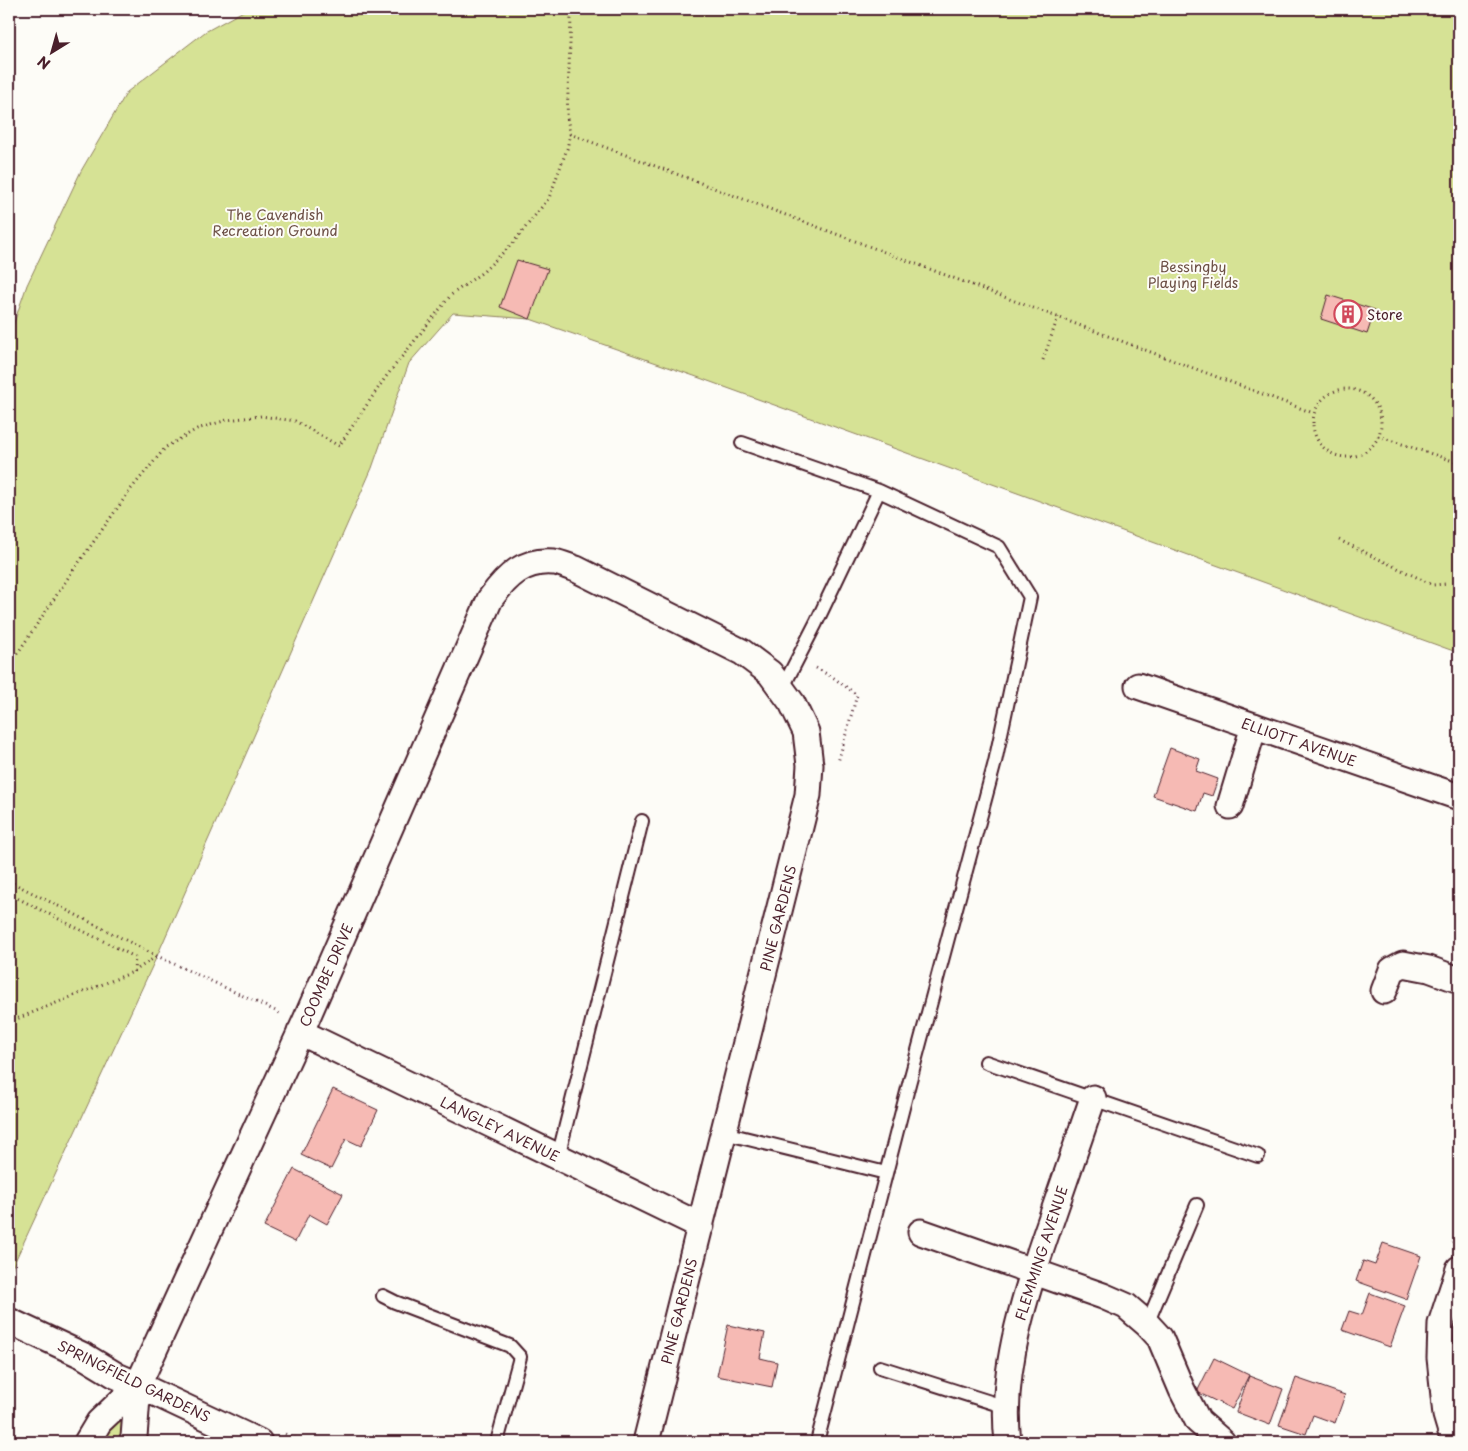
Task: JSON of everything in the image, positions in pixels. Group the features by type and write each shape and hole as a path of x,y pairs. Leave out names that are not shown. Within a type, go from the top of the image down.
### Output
{"street":[{"name":"PINE GARDENS","path":"518,570 538,562 555,562 576,569 742,652 770,673 792,703 806,732 810,765 808,795 646,1442"},
{"name":"COOMBE DRIVE","path":"132,1442 138,1385 292,1024 490,598 502,582 518,570"},
{"name":"ELLIOTT AVENUE","path":"1138,686 1459,798"},
{"path":"1230,806 1254,726"},
{"path":"1384,991 1392,970 1403,964 1429,969 1459,980"},
{"name":"LANGLEY AVENUE","path":"292,1024 701,1226"},
{"name":"FLEMMING AVENUE","path":"1008,1442 1006,1395 1017,1331 1033,1272 1093,1098"},
{"path":"921,1232 1103,1296 1126,1306 1160,1338 1182,1390 1198,1421 1222,1442"},
{"path":"1454,1442 1446,1415 1440,1341 1441,1324 1459,1269"},
{"name":"SPRINGFIELD GARDENS","path":"9,1321 84,1356 117,1376 259,1442"},
{"name":"COOMBE DRIVE","path":"87,1442 100,1422 138,1385"}],"lane":[{"path":"742,443 879,491 999,547 1030,597 995,762 817,1442"},
{"path":"782,689 879,491"},
{"path":"558,1157 642,821"},
{"path":"986,1062 1258,1156"},
{"path":"724,1133 886,1173"},
{"path":"1147,1324 1197,1205"},
{"path":"383,1296 510,1346 520,1357 497,1442"},
{"path":"880,1367 1006,1408"}],"path":[{"path":"9,666 70,575 126,497 166,447 197,429 227,420 261,416 294,421 339,446 385,378 452,295 484,271 513,243 549,198 567,149 570,134 567,117 573,9"},
{"path":"570,134 1313,413"},
{"path":"1043,360 1058,318"},
{"path":"1347,388 1358,390 1368,395 1376,404 1380,414 1381,425 1378,436 1372,446 1363,453 1352,457 1341,457 1330,453 1321,446 1314,436 1312,425 1313,413 1318,403 1326,395 1336,390 1347,388"},
{"path":"1378,436 1459,463"},
{"path":"1339,540 1433,585 1446,584"},
{"path":"797,659 834,678 857,695 837,768"},
{"path":"9,881 292,1024"},
{"path":"9,894 135,957 134,972"},
{"path":"9,1022 134,972 157,956"},
{"path":"1246,1436 1261,1442"}],"green space":[{"path":"247,9 1459,9 1459,653 697,377 530,319 453,313 409,363 372,468 157,956 9,1274 9,337 27,285 81,171 127,92 205,32"},
{"path":"127,1406 126,1425 118,1442 101,1442 120,1413"}],"building":[{"path":"517,260 548,269 530,319 500,307"},
{"name":"Store","path":"1328,295 1375,310 1367,334 1321,319"},
{"path":"1170,748 1200,759 1196,771 1218,779 1212,796 1203,793 1197,811 1153,796"},
{"path":"333,1089 378,1110 361,1146 346,1139 331,1169 301,1155"},
{"path":"294,1169 343,1194 327,1224 309,1214 295,1242 264,1227"},
{"path":"1383,1243 1421,1256 1406,1299 1356,1281 1363,1261 1375,1265"},
{"path":"1370,1293 1405,1306 1390,1347 1342,1330 1349,1311 1362,1315"},
{"path":"728,1325 765,1333 760,1358 777,1362 772,1387 717,1376"},
{"path":"1214,1358 1249,1375 1232,1409 1197,1392"},
{"path":"1249,1376 1283,1389 1270,1425 1236,1412"},
{"path":"1296,1378 1345,1395 1335,1423 1313,1415 1306,1434 1279,1425"}],"place":[{"name":"Store","path":"1348,314"}],"park label":[{"name":"The Cavendish Recreation Ground","path":"275,222"},
{"name":"Bessingby Playing Fields","path":"1193,274"}]}
